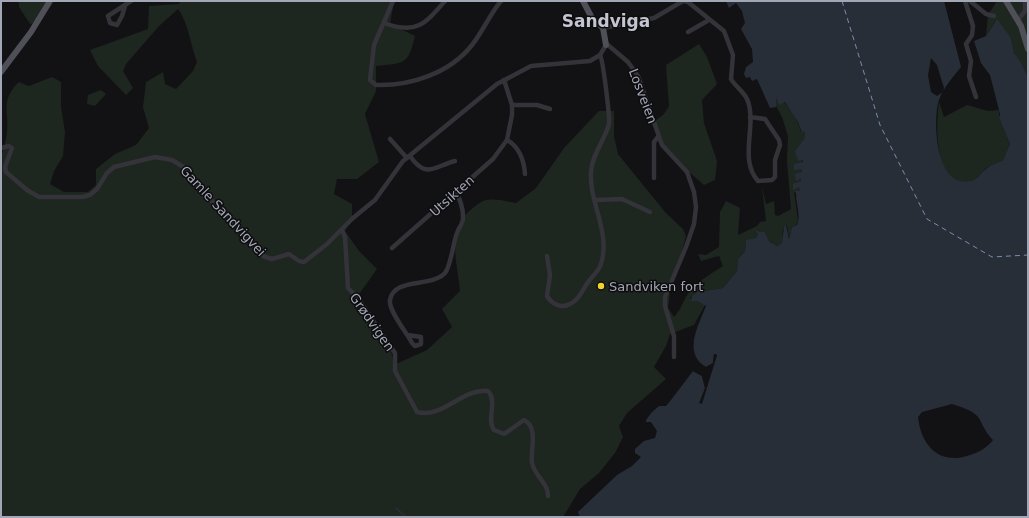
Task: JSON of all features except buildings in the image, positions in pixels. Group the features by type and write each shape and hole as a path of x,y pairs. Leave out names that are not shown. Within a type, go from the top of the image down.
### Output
{"main road":[{"path":"1,72 31,32 50,1"},
{"path":"583,1 592,18 603,28 606,45"},
{"path":"1007,2 1018,20 1028,49"}],"street":[{"path":"125,6 131,1"},
{"path":"393,1 374,45 370,80 376,85 394,84 416,80 450,66 472,46 501,1"},
{"path":"384,23 407,29 414,28 423,24 445,1"},
{"path":"603,28 654,18 684,1 688,2 724,31 733,55 731,79 747,99 750,117 749,153 751,168 758,181 772,180 775,177 775,160 780,145 779,140 765,119 750,117"},
{"path":"965,1 973,26 972,35 966,44 971,61 969,76 976,97"},
{"path":"970,1 986,14 994,16"},
{"path":"1018,20 1025,11 1025,1"},
{"path":"688,32 709,20"},
{"path":"547,256 550,275 547,296 556,305 570,305 579,297 602,264 602,228 591,185 593,159 610,122 605,88 604,64 600,55 606,45"},
{"name":"Losveien","path":"606,45 613,48 633,67 638,76 658,136 668,154 689,176 694,192 696,206 694,224 666,297 665,306 674,336 674,357"},
{"name":"Gamle Sandvigvei","path":"1,148 9,146 12,148 6,167 6,172 32,194 44,197 86,196 97,189 107,173 114,167 155,157 172,160 185,168 200,190 227,215 257,251 268,259 289,254 300,262 306,261 375,200 394,172 408,157 504,80 531,66 590,61 600,55"},
{"name":"Utsikten","path":"392,248 456,193 492,159 507,140 512,126 512,106 504,80"},
{"path":"512,106 538,105 550,109"},
{"name":"Losveien","path":"654,178 654,142 658,136"},
{"path":"390,140 418,166 425,170 438,168 455,161"},
{"path":"507,140 516,146 523,162 525,174"},
{"path":"408,335 391,308 389,301 393,292 399,288 430,280 444,274 448,267 458,230 463,222 464,216 456,193"},
{"path":"596,200 622,199 650,212"},
{"name":"Grødvigen","path":"342,230 345,237 348,288 358,298 395,353 395,371 417,412 426,413 435,411 467,395 488,391 492,399 492,425 494,430 504,434 521,421 526,420 528,423 533,436 532,457 534,470 547,489 548,496"}],"shaded area":[{"path":"19,1 51,1 37,22 30,24 19,7"},
{"path":"180,1 394,1 390,24 415,36 410,52 404,61 376,66 376,91 365,114 379,162 357,179 337,179 334,194 352,204 352,217 345,231 359,251 377,269 357,297 391,351 394,365 427,350 452,327 442,309 460,291 455,248 456,240 463,223 461,219 475,206 485,200 516,203 536,188 564,148 599,111 614,111 614,136 618,154 665,212 683,229 686,236 680,260 671,283 668,308 674,317 691,290 702,280 723,266 719,256 701,261 698,254 706,255 719,247 720,212 726,201 740,208 738,235 757,226 760,222 766,221 762,187 766,204 774,201 775,215 778,216 791,209 787,161 788,136 782,117 776,106 775,98 777,97 785,103 792,112 801,132 803,131 806,138 798,148 803,162 794,165 801,169 802,173 799,179 801,178 801,181 793,185 793,188 799,187 800,191 794,191 798,221 796,225 792,227 789,238 787,225 785,227 783,231 782,243 777,246 768,240 764,231 760,232 756,229 758,235 756,238 746,241 745,251 738,259 737,271 723,288 705,291 702,288 690,298 705,305 694,325 670,334 666,346 654,367 666,379 627,413 619,426 623,437 615,453 599,473 580,489 563,517 1,517 1,157 7,133 7,100 9,94 19,82 29,86 52,77 61,82 61,107 65,132 63,156 54,171 50,184 64,192 88,192 96,185 96,169 115,154 136,145 149,128 143,107 146,82 163,72 165,84 176,89 193,71 197,62 185,21 178,9 159,26 126,64 123,71 133,88 126,95 98,66 90,50 148,29 149,6 179,4"},
{"path":"726,1 944,1 961,67 943,91 944,88 937,65 931,58 928,75 931,92 937,96 942,92 937,110 936,123 939,152 950,175 959,181 971,181 978,178 989,167 1003,160 1010,144 999,118 1000,114 990,75 981,63 974,41 986,36 997,19 1011,38 1014,53 1019,59 1028,77 1028,517 580,517 578,512 617,475 632,466 641,457 635,453 635,449 644,441 655,438 657,431 651,422 646,422 646,420 659,406 666,406 693,371 702,376 705,388 701,404 717,355 714,354 713,363 706,367 699,361 695,354 694,338 706,306 697,301 691,301 692,296 702,288 705,291 723,288 737,271 738,259 745,251 746,240 756,238 758,235 755,229 760,232 764,231 769,241 777,246 782,243 784,227 786,225 789,239 792,227 797,225 798,213 796,193 794,191 800,191 799,187 793,190 793,184 801,181 801,178 796,181 795,174 802,172 801,169 794,170 794,164 803,162 803,160 798,161 795,151 805,138 804,131 802,133 798,122 785,102 779,105 776,97 776,107 770,108 757,79 752,81 750,77 746,78 744,74 746,67 753,62 752,49 741,29 745,23 742,11 736,3 729,8","holes":["952,404 968,410 978,417 993,440 983,449 959,458 950,458 934,451 928,445 923,437 918,417 922,412"]},
{"path":"997,1 1028,1 1028,77 1019,59 1014,53 1011,38 996,20 986,36 988,15"},
{"path":"699,44 707,57 717,84 702,100 704,123 717,161 715,180 704,185 675,160 662,144 655,121 664,114 669,106 666,65"},
{"path":"101,90 106,94 95,106 87,104 88,95"},
{"path":"939,102 944,117 967,105 988,111 999,110 999,118 1010,144 1003,160 990,165 976,180 971,182 959,181 950,176 943,166 940,153 937,125"}],"pier":[{"path":"714,354 717,355 702,404 699,403 705,388 702,376 691,370 694,369 704,375 706,383 711,366 705,369 697,362 706,367 713,363"}],"waterway":[{"path":"396,508 406,517"}],"ferry route":[{"path":"842,1 880,125 927,219 992,257 1028,255"}],"place":[{"name":"Sandviken fort","path":"601,286"}],"district":[{"name":"Sandviga","path":"606,21"}]}
